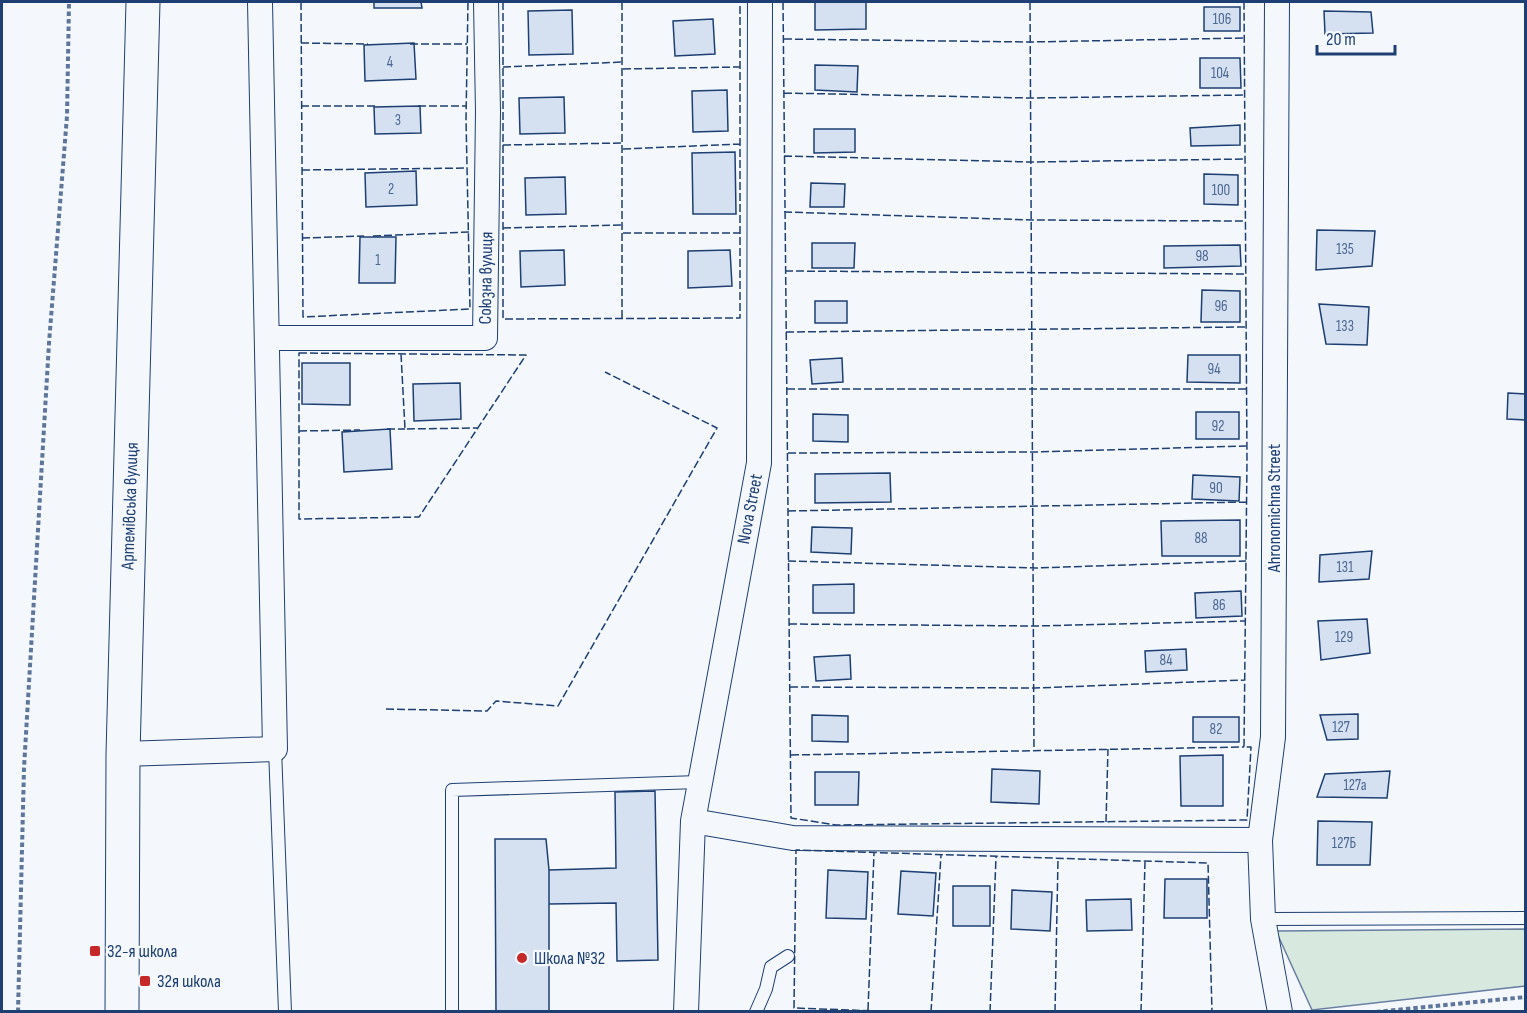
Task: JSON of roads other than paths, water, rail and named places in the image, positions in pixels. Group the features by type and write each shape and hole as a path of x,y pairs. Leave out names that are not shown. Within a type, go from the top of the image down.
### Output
{"highway":[{"name":"Артемівська вулиця","path":"122,1011 123,754 143,2"}],"street":[{"path":"123,754 275,749 260,2"},
{"name":"Союзна вулиця","path":"267,338 485,338 488,112 486,2"},
{"name":"Nova Street","path":"686,1011 693,821 759,463 760,2"},
{"name":"Ahronomichna Street","path":"1277,2 1274,736 1260,840 1263,919 1280,1011"},
{"path":"693,821 793,838 1260,840"}],"lane":[{"path":"275,749 285,1011"},
{"path":"452,1011 452,790 699,782"},
{"path":"1263,919 1526,918"},
{"path":"756,1011 766,989 771,967 788,956"}],"place":[{"name":"32-я школа","path":"95,951"},
{"name":"Школа №32","path":"522,958"},
{"name":"32я школа","path":"145,981"}]}
